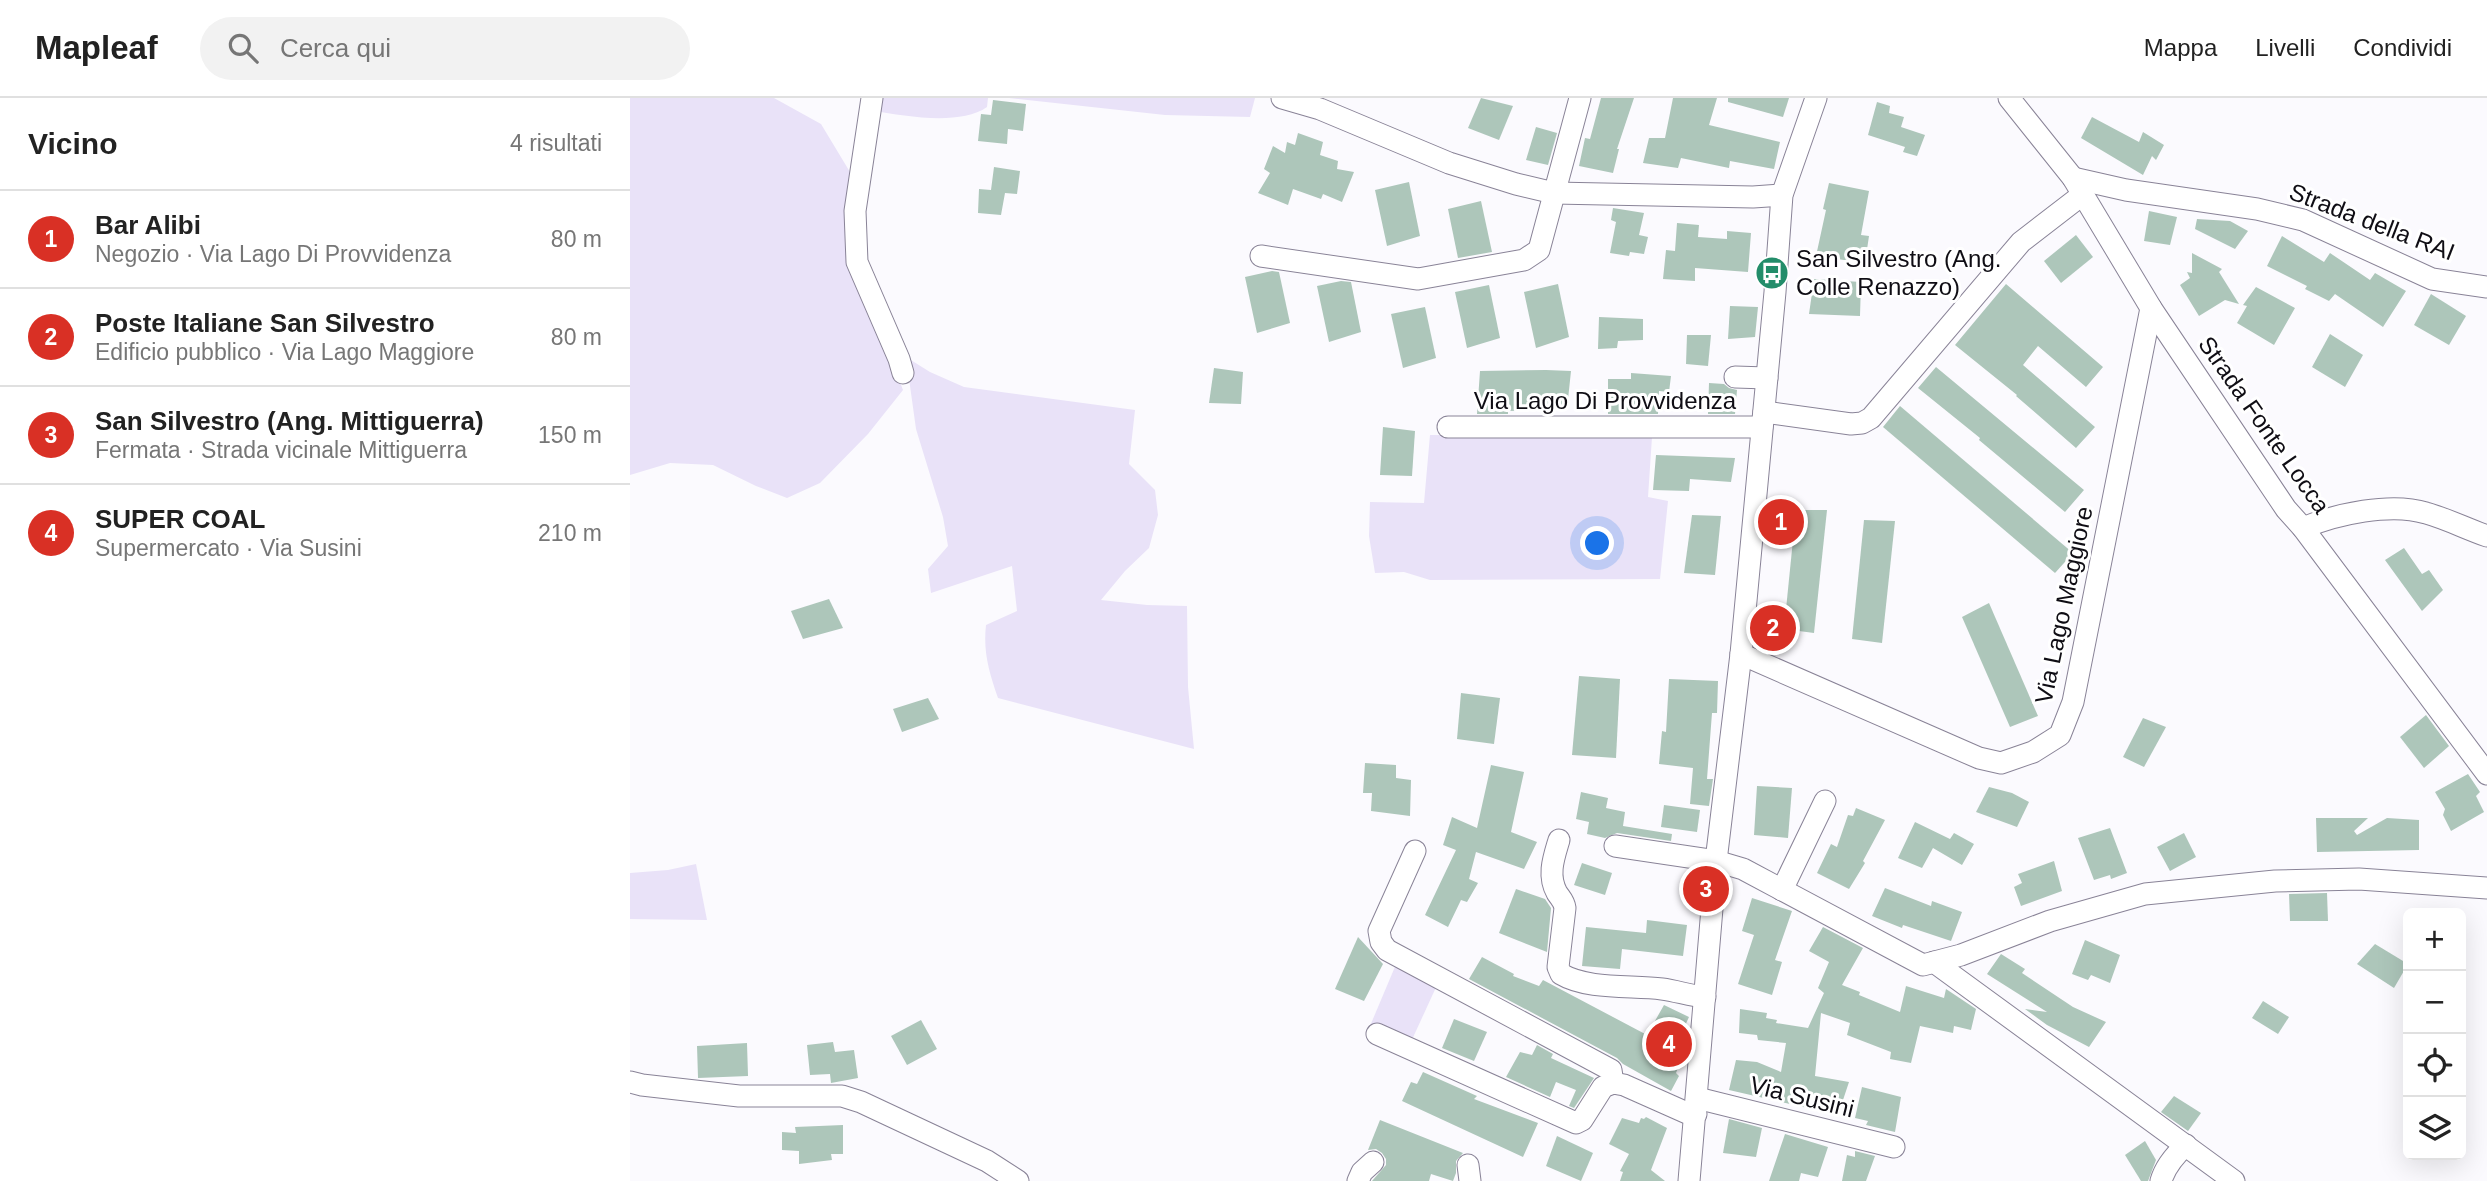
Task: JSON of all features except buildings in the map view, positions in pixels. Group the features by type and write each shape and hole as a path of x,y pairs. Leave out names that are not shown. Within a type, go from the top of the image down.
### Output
{"street":[{"path":"872,98 855,211 857,262 895,350 902,373"},
{"path":"1282,98 1320,109 1449,163 1516,184 1554,192 1753,197 1782,195"},
{"path":"1261,256 1418,279 1524,260 1539,250 1580,98"},
{"path":"1689,1181 1716,861 1741,654 1782,195 1816,98"},
{"name":"Strada Fonte Locca","path":"2009,98 2077,186 2151,308 2286,509 2487,774"},
{"name":"Strada della RAI","path":"2077,186 2126,190 2258,209 2303,220 2432,279 2487,287"},
{"name":"Via Lago Di Provvidenza","path":"1448,427 1763,419 1862,423 1871,418 2021,242 2077,186"},
{"name":"Via Lago Maggiore","path":"1741,654 1979,758 2001,764 2033,752 2060,735 2073,702 2151,308"},
{"path":"1735,377 1767,378"},
{"path":"2303,528 2325,519 2392,508 2424,512 2487,536"},
{"path":"1782,890 1825,801"},
{"path":"1559,840 1551,865 1556,891 1564,901 1565,908 1558,967 1561,974 1569,979 1662,989 1705,997"},
{"path":"1615,846 1716,861 1743,869 1923,965 1961,956 2050,920 2145,894 2275,881 2358,879 2487,888"},
{"path":"1377,1034 1576,1123 1582,1120 1603,1087 1613,1083 1611,1070 1387,950 1381,942 1379,931 1415,851"},
{"path":"1934,962 2234,1181"},
{"path":"630,1082 739,1096 842,1096 861,1102 987,1161 1018,1181"},
{"name":"Via Susini","path":"1613,1083 1624,1085 1687,1113 1697,1106 1894,1147"},
{"path":"2161,1181 2163,1173 2176,1154 2186,1145"},
{"path":"1357,1181 1373,1162"}],"shaded area":[{"path":"630,98 774,98 821,124 856,182 854,261 903,390 868,434 820,483 787,498 713,465 670,463 630,475"},
{"path":"875,98 988,98 987,107 976,113 932,118 874,111"},
{"path":"1009,98 1255,98 1250,117 1165,115"},
{"path":"906,357 930,372 964,387 1135,410 1129,464 1155,490 1158,515 1149,548 1101,600 1187,606 1188,687 1194,749 998,698 985,644 986,625 1017,611 1012,566 931,593 928,569 948,546 943,517 916,429"},
{"path":"1430,435 1652,437 1648,497 1668,501 1660,579 1430,580 1404,572 1375,573 1369,536 1370,502 1424,503"},
{"path":"696,864 707,920 630,919 630,873 668,870"},
{"path":"1397,962 1438,983 1410,1044 1370,1026"}],"place":[{"name":"San Silvestro (Ang. Colle Renazzo)","path":"1772,273"},
{"name":"Bar Alibi","path":"1781,522"},
{"name":"Poste Italiane San Silvestro","path":"1773,628"},
{"name":"San Silvestro (Ang. Mittiguerra)","path":"1706,889"},
{"name":"SUPER COAL","path":"1669,1044"}]}
